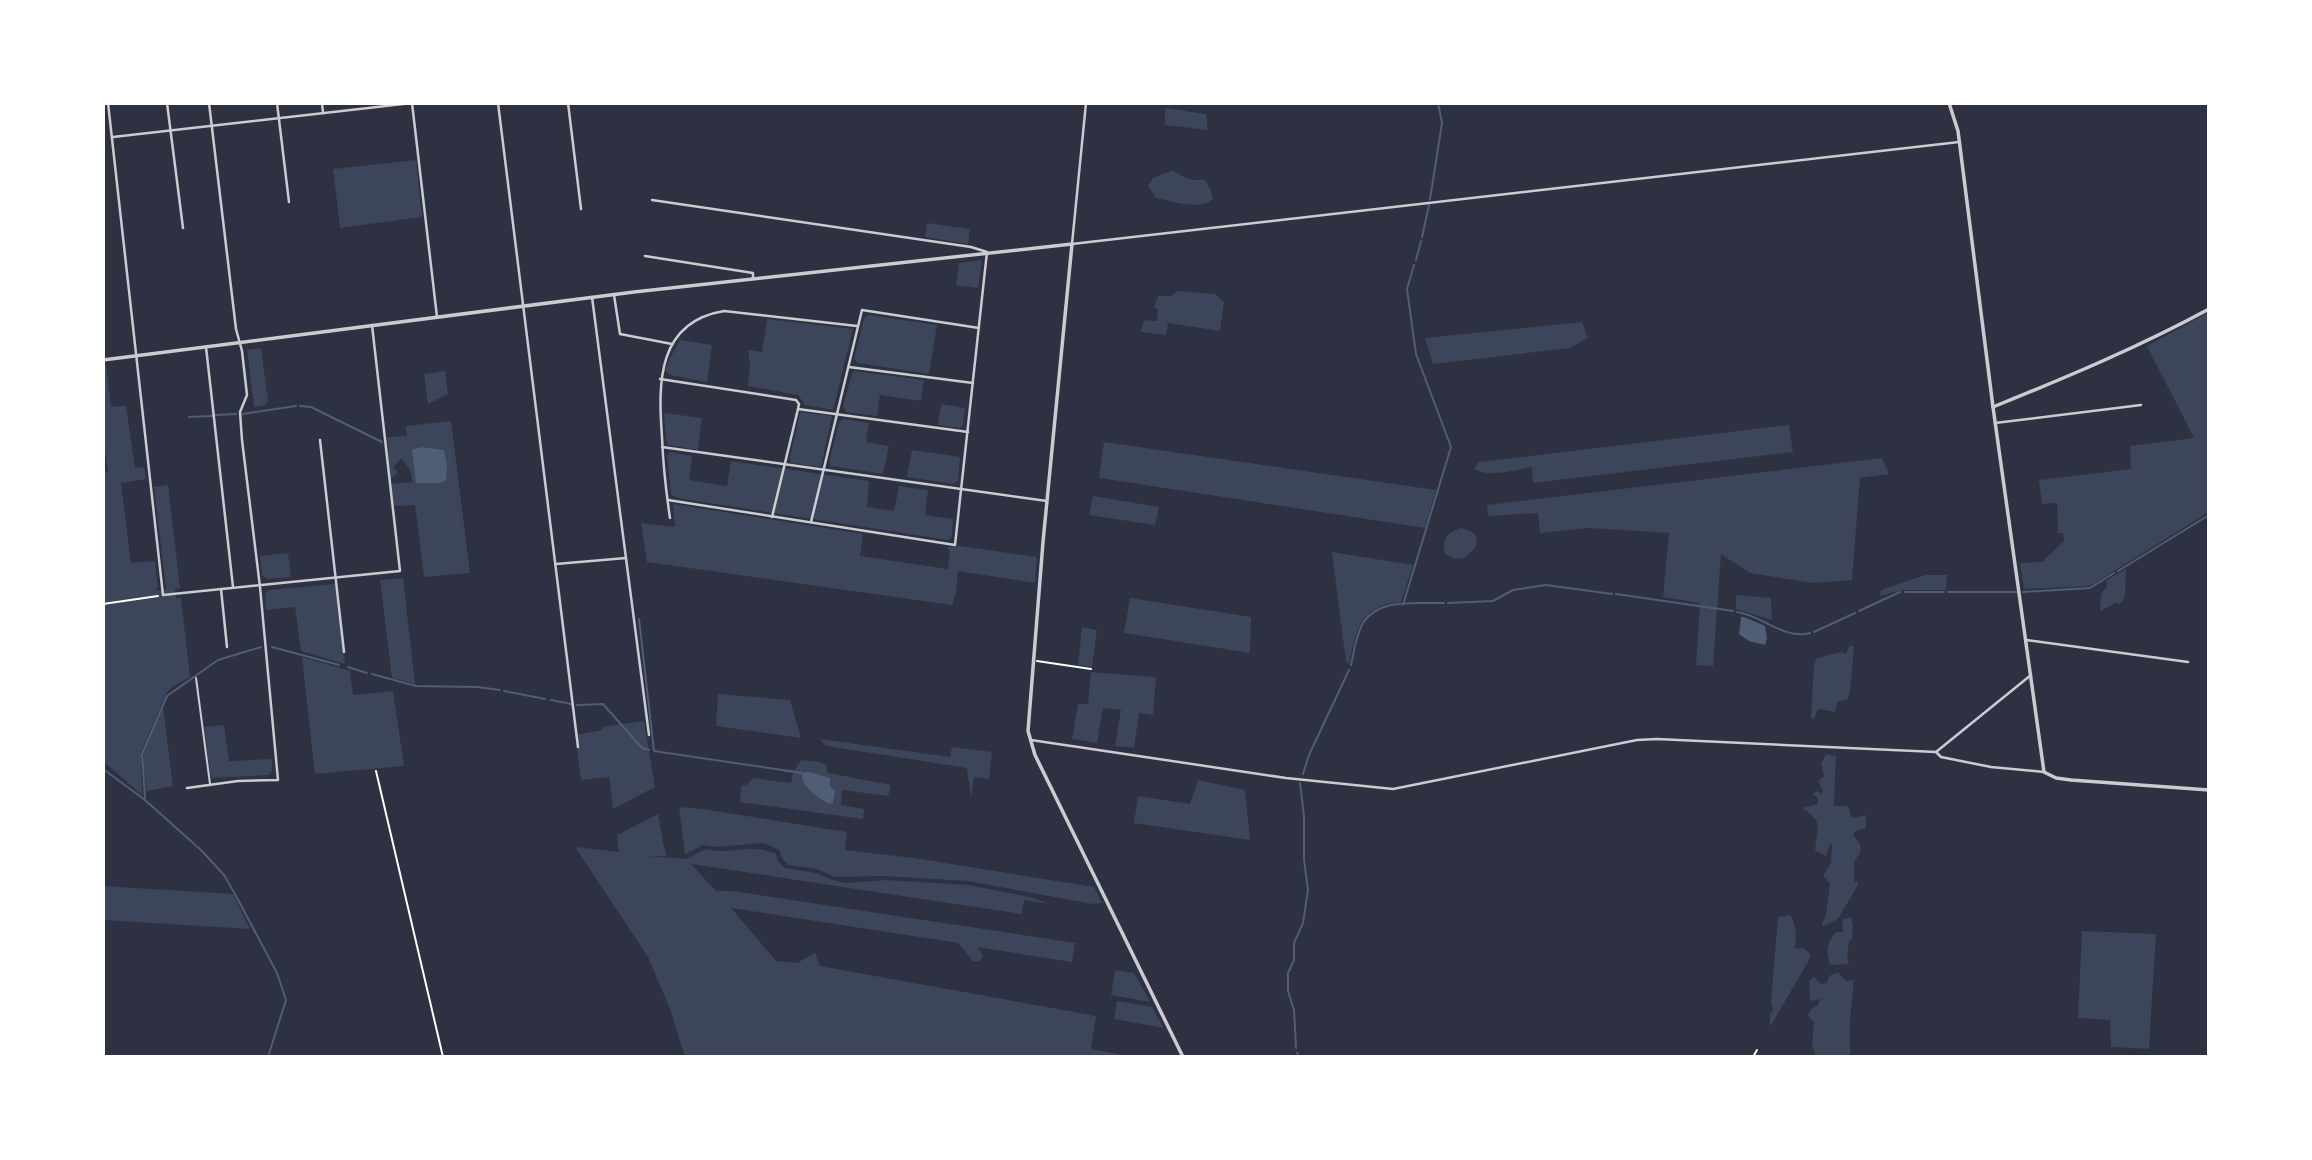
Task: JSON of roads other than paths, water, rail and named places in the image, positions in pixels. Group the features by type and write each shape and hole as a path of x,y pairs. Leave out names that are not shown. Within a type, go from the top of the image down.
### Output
{"street":[{"path":"108,103 163,595 400,571 372,325"},
{"path":"167,103 183,228"},
{"path":"187,788 278,780 260,587 242,440 240,412 247,395 241,342 236,329 209,103"},
{"path":"277,103 289,202"},
{"path":"322,103 323,113"},
{"path":"113,137 412,103 437,317"},
{"path":"498,103 578,747"},
{"path":"568,103 581,209"},
{"path":"1086,103 1028,723 1035,755 1183,1057"},
{"path":"1949,103 1959,142 2044,772"},
{"path":"103,360 753,278 1959,142"},
{"path":"652,200 971,247 987,252"},
{"path":"668,500 955,545 987,252"},
{"path":"645,257 752,273 753,278"},
{"path":"614,295 620,334 672,344"},
{"path":"592,298 649,735"},
{"path":"1993,407 2098,365 2157,338 2209,309"},
{"path":"811,523 862,310 979,328"},
{"path":"670,518 662,447 660,379 664,360 672,344 687,327 709,315 724,311 857,327"},
{"path":"206,347 233,588"},
{"path":"849,367 973,383"},
{"path":"660,379 796,400 798,409 772,517"},
{"path":"1995,423 2141,405"},
{"path":"798,409 968,432"},
{"path":"320,440 344,652"},
{"path":"662,447 1047,501"},
{"path":"555,564 626,558"},
{"path":"221,589 227,648"},
{"path":"2026,640 2188,662"},
{"path":"1030,740 1286,778 1393,789 1657,738 1936,752 2031,675"},
{"path":"1936,752 1941,757 1991,767 2044,772 2049,776 2071,780 2209,790"}],"lane":[{"path":"196,678 210,785"}],"waterway":[{"path":"1430,199 1442,123 1438,103"},
{"path":"1422,237 1429,205"},
{"path":"1416,260 1421,241"},
{"path":"1403,605 1451,447 1416,354 1407,289 1414,265"},
{"path":"243,414 296,406"},
{"path":"300,406 311,407 382,442"},
{"path":"215,415 236,414"},
{"path":"189,417 212,416"},
{"path":"2118,571 2209,515"},
{"path":"2023,592 2090,588 2114,573"},
{"path":"1448,603 1493,601 1513,590 1546,585 1612,594"},
{"path":"1859,611 1900,592"},
{"path":"1905,592 1944,592"},
{"path":"1948,592 2016,592"},
{"path":"1616,594 1733,611"},
{"path":"1351,665 1359,633 1370,615 1379,609 1400,604 1444,603"},
{"path":"1737,612 1791,633 1810,633"},
{"path":"1814,632 1855,613"},
{"path":"639,619 654,751 802,773"},
{"path":"145,798 142,754 167,696 218,660 261,647"},
{"path":"272,647 339,665"},
{"path":"348,667 367,673"},
{"path":"1303,774 1309,755 1349,670"},
{"path":"372,674 416,686 500,690"},
{"path":"504,691 545,699"},
{"path":"551,700 571,704"},
{"path":"577,705 603,704 642,748 649,750"},
{"path":"103,769 145,800 202,851 224,875 235,894 277,973 286,1000 268,1057"},
{"path":"1296,1048 1288,973 1294,960 1294,943 1303,923 1308,890 1300,783"},
{"path":"1297,1053 1299,1057"}]}
